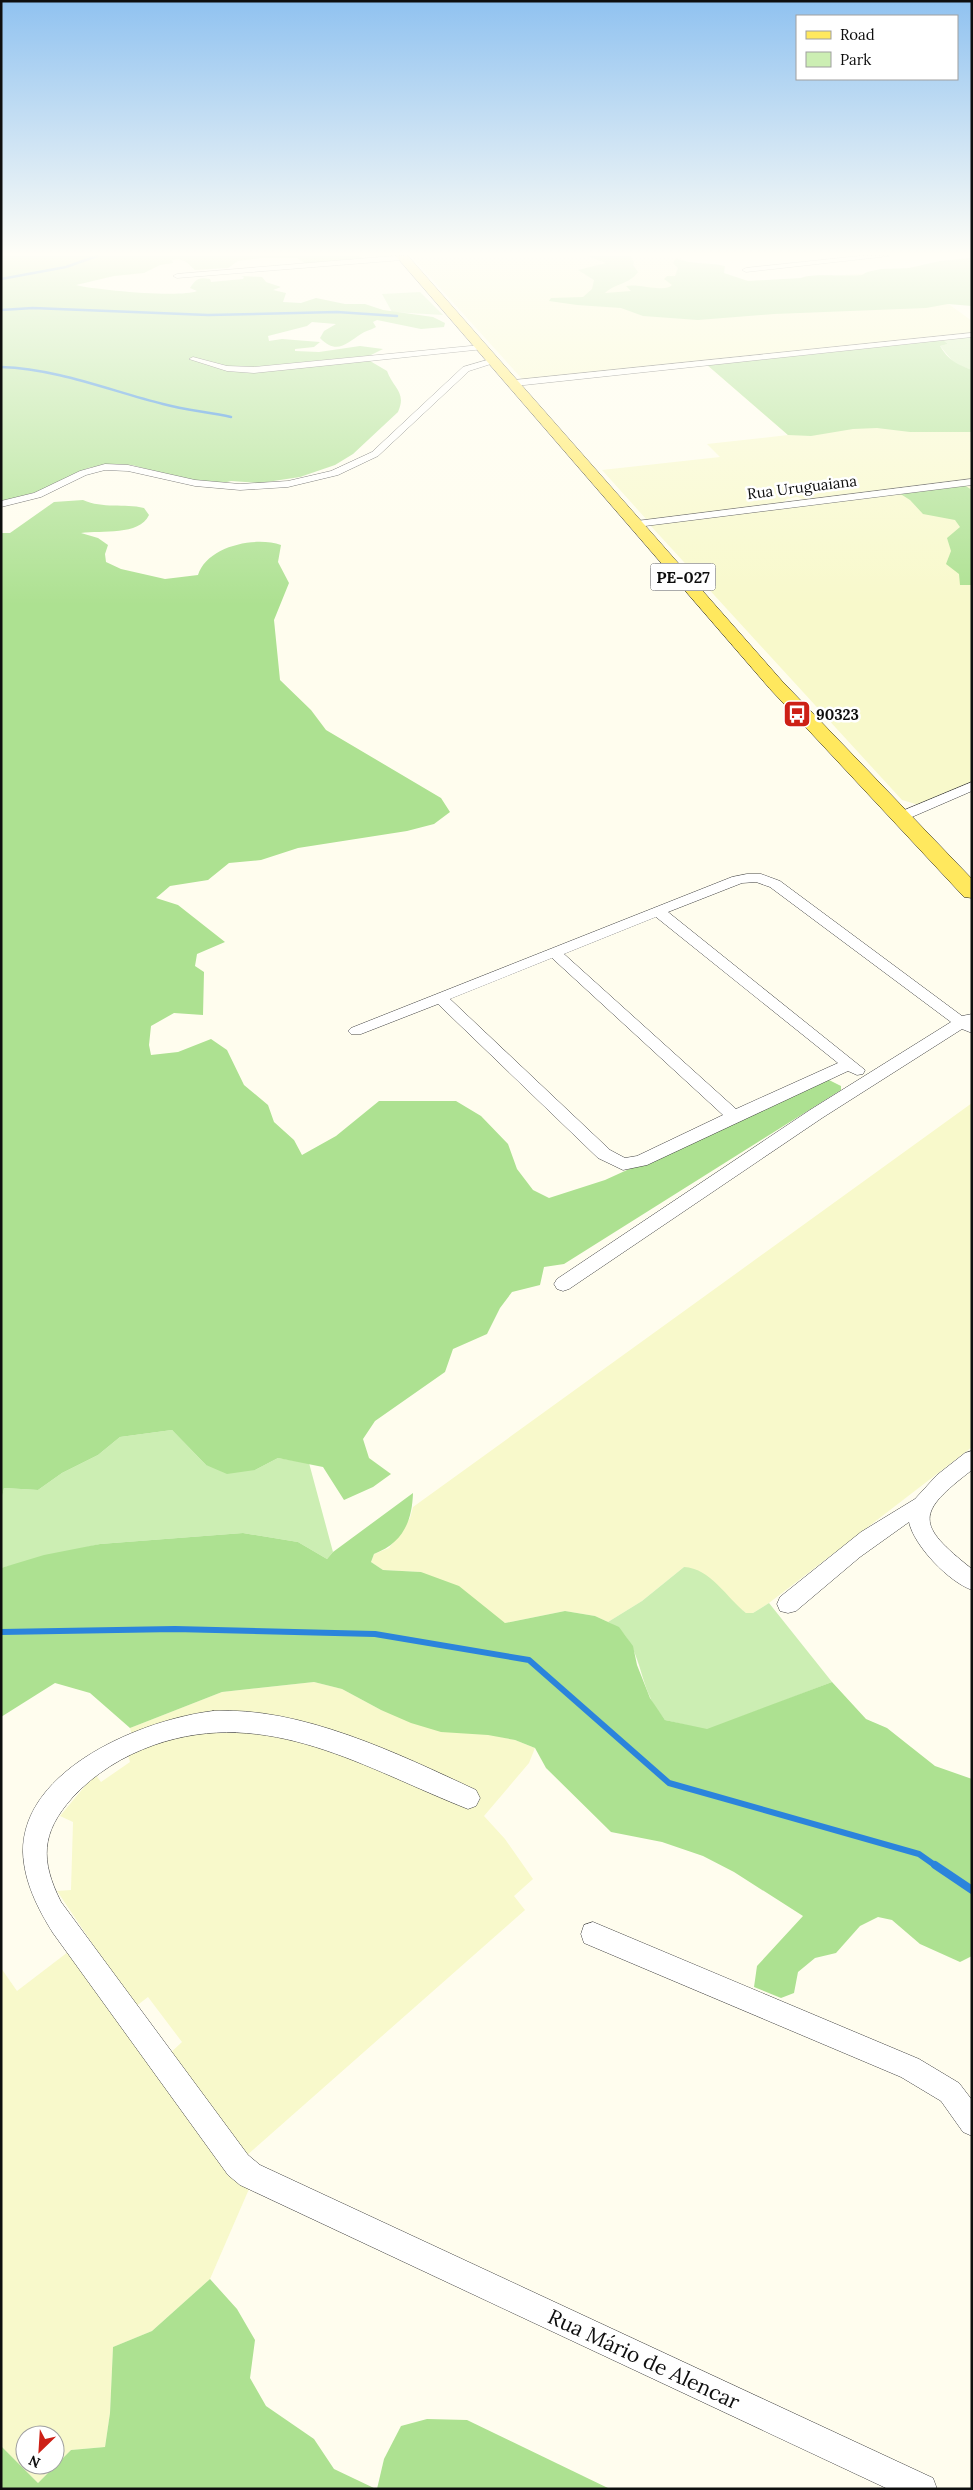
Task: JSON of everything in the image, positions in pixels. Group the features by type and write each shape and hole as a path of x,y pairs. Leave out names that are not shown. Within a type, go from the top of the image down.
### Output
{"main road":[{"name":"PE-027","path":"505,372 776,685 972,892"}],"street":[{"path":"1,504 46,491 81,473 105,467 142,469 196,484 237,486 287,484 330,476 362,463 376,454 464,372"},
{"path":"515,383 618,372"},
{"name":"Rua Uruguaiana","path":"636,524 972,482"},
{"path":"900,818 972,786"},
{"path":"356,1031 742,878 768,880 968,1022 853,1090 563,1284"},
{"path":"659,912 850,1064 868,1081"},
{"path":"554,952 734,1116"},
{"path":"440,998 604,1154 615,1161 632,1164 850,1064"},
{"path":"832,1072 853,1090"},
{"path":"788,1604 873,1534 921,1505 972,1459"},
{"path":"921,1505 918,1514 925,1536 934,1548 972,1581"},
{"name":"Rua Mário de Alencar","path":"468,1798 400,1768 304,1734 264,1723 223,1721 167,1729 117,1749 80,1774 48,1808 35,1836 36,1866 47,1899 75,1942 238,2165 257,2178 922,2489"},
{"path":"593,1934 910,2068 950,2092 972,2123"}],"green space":[{"path":"1,372 388,372 400,395 401,400 398,412 353,454 335,465 300,477 260,483 231,481 219,484 190,481 132,465 113,464 88,468 47,489 1,502"},
{"path":"516,372 599,372 523,380"},
{"path":"715,372 810,372 972,385 972,479 805,500 797,497 787,499 783,503 647,520 602,470 720,457 707,444 788,435"},
{"path":"715,372 972,372 972,432 910,432 877,428 853,429 811,436 788,435"},
{"path":"972,484 972,782 919,805 902,800 650,525"},
{"path":"964,485 972,490 972,585 960,585 959,574 946,564 951,551 947,538 960,527 955,520 923,514 910,500 899,493"},
{"path":"83,500 98,504 144,508 149,515 144,522 137,526 119,531 81,533 98,538 108,545 105,554 106,562 121,569 165,579 198,575 203,565 211,557 221,550 233,546 258,542 281,545 278,562 289,583 274,620 280,680 311,710 326,730 441,798 450,812 434,824 407,831 298,848 261,860 229,863 208,880 170,886 156,898 178,905 225,942 197,954 195,966 204,972 203,1015 174,1013 151,1026 149,1045 151,1055 178,1052 211,1039 227,1050 244,1085 268,1105 274,1122 294,1140 302,1155 336,1136 379,1101 456,1101 481,1116 508,1144 517,1169 533,1190 549,1198 605,1180 827,1079 841,1086 841,1090 564,1264 544,1267 540,1285 512,1292 500,1308 487,1334 453,1349 445,1372 375,1421 363,1439 369,1458 391,1474 373,1487 344,1500 323,1467 278,1458 255,1470 227,1474 206,1465 172,1430 120,1437 98,1455 62,1473 38,1490 4,1488 1,1502 1,533 10,533 54,502"},
{"path":"972,1103 972,1447 769,1603 753,1613 746,1613 684,1567 642,1601 608,1622 595,1616 565,1611 505,1623 421,1572 383,1570 371,1562 374,1554 389,1548 410,1518 413,1507"},
{"path":"172,1430 206,1465 255,1470 278,1458 309,1463 333,1552 327,1559 298,1542 243,1533 100,1544 1,1568 1,1502 4,1488 38,1490 62,1473 98,1455 120,1437"},
{"path":"413,1493 408,1523 404,1531 392,1544 374,1554 371,1562 383,1570 421,1572 459,1586 505,1623 565,1611 595,1616 619,1627 633,1646 637,1665 650,1698 665,1720 707,1729 832,1682 866,1719 887,1728 935,1766 972,1779 972,1956 960,1962 920,1944 892,1920 878,1917 860,1926 836,1953 815,1958 798,1972 794,1993 781,1998 754,1987 757,1966 803,1916 734,1872 703,1856 662,1842 611,1832 546,1768 535,1748 515,1740 488,1735 441,1732 411,1723 381,1710 342,1689 314,1682 222,1692 130,1728 90,1693 55,1683 1,1717 1,1568 44,1555 100,1544 243,1533 298,1542 327,1559 333,1552"},
{"path":"684,1567 702,1572 746,1613 753,1613 769,1603 832,1682 707,1730 665,1720 651,1700 631,1645 618,1628 608,1622 642,1601"},
{"path":"314,1682 342,1689 381,1710 515,1740 535,1748 529,1763 484,1816 505,1839 533,1879 514,1896 525,1910 246,2156 168,2055 182,2042 148,1997 135,2007 57,1891 71,1890 73,1822 60,1816 95,1774 101,1782 130,1762 127,1752 132,1735 130,1728 222,1692"},
{"path":"68,1952 234,2178 249,2189 210,2279 152,2331 113,2347 110,2413 105,2447 71,2450 65,2456 65,2425 15,2425 15,2460 1,2446 1,1968 17,1991"},
{"path":"210,2279 237,2309 255,2340 250,2378 266,2406 314,2439 334,2469 376,2489 1,2489 1,2446 15,2460 15,2475 30,2475 38,2483 46,2475 65,2475 65,2456 71,2450 105,2447 110,2413 113,2347 152,2331"},
{"path":"427,2419 467,2420 610,2489 377,2489 384,2459 401,2426"},
{"path":"30,2475 46,2475 38,2483"}],"waterway":[{"path":"44,372 83,381 171,406 231,417"},
{"path":"1,1632 175,1629 375,1634 529,1660 669,1783 919,1854 936,1866"},
{"path":"935,1865 972,1890"}],"place":[{"name":"90323","path":"797,714"}]}
